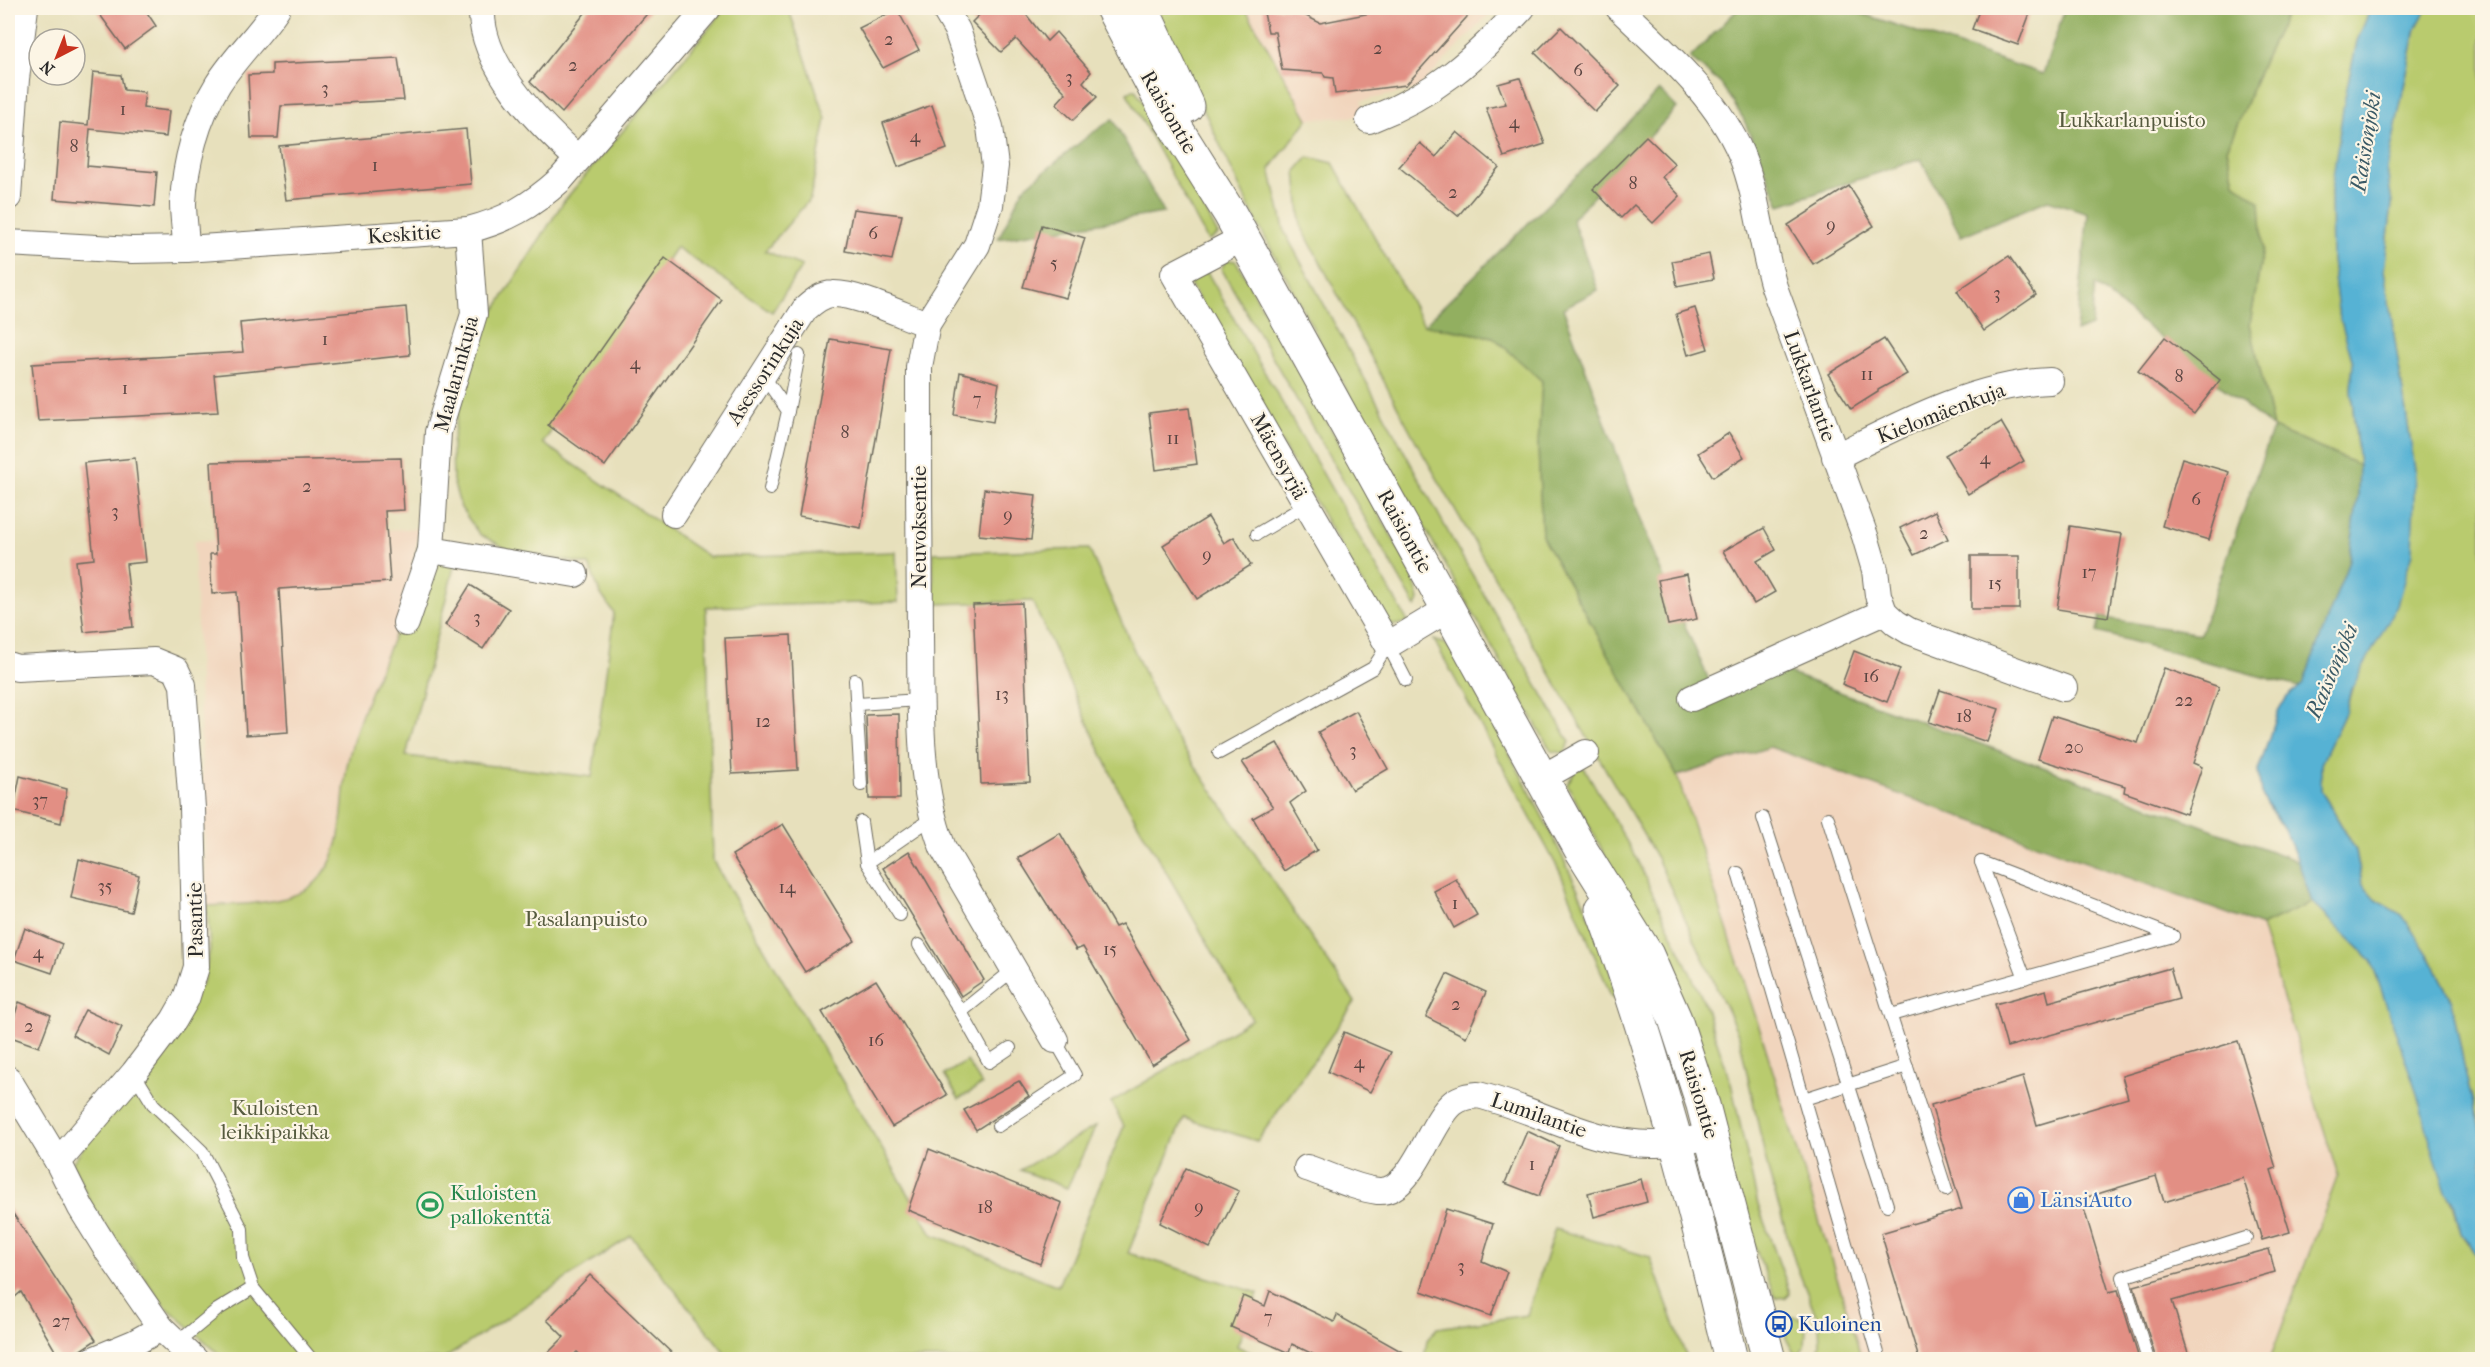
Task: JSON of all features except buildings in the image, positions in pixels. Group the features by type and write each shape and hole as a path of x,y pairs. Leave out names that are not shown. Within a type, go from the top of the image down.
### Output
{"main road":[{"name":"Raisiontie","path":"1112,8 1171,120 1237,226 1580,848 1647,955 1675,1019 1712,1136 1769,1359"},
{"name":"Raisiontie","path":"1142,8 1188,109 1237,226"},
{"name":"Raisiontie","path":"1580,848 1622,965 1677,1142 1731,1359"}],"street":[{"path":"8,197 12,76 25,8"},
{"path":"186,249 183,204 186,176 202,113 219,83 277,8"},
{"path":"482,8 486,38 500,69 519,100 543,127 578,159"},
{"name":"Keskitie","path":"8,243 132,250 186,249 468,230 496,223 525,207 561,179 708,8"},
{"name":"Neuvoksentie","path":"944,8 957,30 990,127 995,166 990,206 977,245 927,324 919,367 920,700 926,788 932,819 943,848 1055,1040"},
{"path":"1369,120 1423,95 1454,74 1489,44 1522,8"},
{"name":"Lukkarlantie","path":"1619,8 1704,95 1725,124 1741,154 1753,191 1764,254 1774,287 1864,536 1875,570 1878,595 1884,612"},
{"name":"Mäensyrjä","path":"1237,226 1174,274 1212,336 1306,505 1388,645"},
{"name":"Maalarinkuja","path":"406,623 431,550 438,432 474,314 468,230"},
{"name":"Asessorinkuja","path":"674,514 805,309 819,298 832,294 850,296 927,324"},
{"name":"Kielomäenkuja","path":"1835,457 1888,431 1979,393 2027,382 2050,381"},
{"path":"431,550 575,574"},
{"path":"1388,645 1448,609"},
{"path":"1692,698 1884,612 1909,632 2064,688"},
{"name":"Pasantie","path":"8,665 17,668 154,661 176,670 183,685 192,808 196,967 186,999 174,1020 134,1073 58,1162"},
{"path":"1542,778 1586,753"},
{"path":"8,1078 107,1250 178,1344"},
{"name":"Lumilantie","path":"1307,1168 1365,1188 1379,1191 1392,1189 1407,1173 1451,1104 1463,1096 1478,1095 1626,1142 1654,1144 1712,1136"},
{"path":"93,1359 134,1343 178,1344"}],"lane":[{"path":"770,489 799,355"},
{"path":"762,374 788,411"},
{"path":"1257,534 1306,505"},
{"path":"1219,753 1373,668 1388,645 1406,680"},
{"path":"855,680 861,785"},
{"path":"857,704 920,700"},
{"path":"1763,818 1887,1205"},
{"path":"1828,818 1946,1190"},
{"path":"867,862 932,819"},
{"path":"861,822 867,862 900,915"},
{"path":"1891,1015 2036,975 2173,936 1981,862 2025,978"},
{"path":"1738,873 1880,1359"},
{"path":"919,945 989,1062 1010,1048"},
{"path":"961,1012 1013,970"},
{"path":"998,1126 1075,1075 1055,1040"},
{"path":"1804,1099 1907,1066"},
{"path":"134,1073 153,1104 202,1151 242,1229 243,1258 253,1288 312,1359"},
{"path":"2148,1359 2123,1277 2246,1238"},
{"path":"178,1344 217,1310 253,1288"}],"shaded area":[{"path":"1245,8 1495,8 1417,89 1361,101 1367,116 1308,119"},
{"path":"419,528 406,605 353,737 338,845 329,864 315,882 297,894 275,901 207,906 194,541"},
{"path":"1770,747 2261,926 2338,1175 2270,1359 1862,1359 1762,1036 1677,776"}],"green space":[{"name":"Pasalanpuisto","path":"726,8 793,8 789,10 826,119 810,199 765,251 802,266 772,312 676,247 543,443 709,557 896,552 898,602 706,607 713,861 932,1234 1058,1286 1124,1126 1111,1102 1252,1019 1120,793 1032,601 934,604 933,553 1089,549 1167,724 1355,1002 1257,1141 1184,1118 1128,1253 1258,1293 1237,1346 1263,1359 730,1359 631,1236 444,1359 225,1359 163,1304 93,1208 72,1163 203,982 210,949 207,906 279,900 305,890 326,870 338,842 347,766 352,746 365,706 405,608 418,546 456,559 406,756 592,777 614,613 600,593 589,565 507,549 479,534 461,508 453,481 452,444 461,397 481,332 564,201"},
{"path":"1156,8 1245,8 1308,119 1270,169 1285,233 1459,552 1570,742 1564,753 1551,751 1333,366 1249,207"},
{"name":"Lukkarlanpuisto","path":"1739,8 1845,8 2043,74 2065,8 2289,8 2265,58 2227,149 2234,182 2260,202 2263,248 2250,324 2273,428 2095,285 2091,326 2076,332 2088,213 2048,200 1961,236 1921,159 1780,205 1743,118 1721,84 1690,58"},
{"path":"2289,8 2371,8 2357,41 2331,191 2332,260 2338,310 2353,363 2351,390 2359,465 2273,428 2250,324 2263,248 2234,182 2227,149 2265,58"},
{"path":"2427,8 2482,8 2482,1136 2466,1076 2451,997 2431,959 2402,915 2377,901 2362,884 2356,850 2321,790 2321,764 2345,713 2415,470 2384,270 2392,204 2387,169 2416,28"},
{"path":"1135,89 1176,154 1218,235 1208,241 1127,93"},
{"path":"1659,90 1677,108 1572,219 1598,290 1563,308 1656,560 1712,687 1783,671 2298,861 2312,902 2261,926 1770,747 1677,776 1542,536 1538,446 1542,381 1493,337 1424,325 1597,156"},
{"path":"1113,119 1164,213 998,239 1023,189 1088,136"},
{"path":"1308,157 1333,163 1424,325 1498,338 1542,381 1538,446 1542,536 1677,776 1762,1036 1862,1359 1815,1359 1820,1345 1819,1323 1795,1262 1768,1170 1739,1036 1657,858 1419,447 1301,226 1296,171"},
{"path":"1227,260 1236,261 1413,574 1419,600 1416,607 1221,268"},
{"path":"1207,272 1408,622 1386,625 1186,277"},
{"path":"2273,428 2359,465 2358,496 2349,561 2303,684 2299,687 2097,632 2100,617 2200,634"},
{"path":"1434,640 1445,644 1456,653 1529,790 1596,931 1618,996 1612,998 1560,872"},
{"path":"1581,767 1585,769 1636,858 1703,1000 1731,1083 1758,1205 1790,1293 1785,1298 1776,1297 1768,1281 1615,874 1567,784 1575,771"},
{"path":"2312,902 2371,960 2418,1094 2446,1191 2454,1205 2461,1234 2478,1257 2481,1265 2484,1308 2478,1359 2270,1359 2338,1175 2261,926"},
{"path":"967,1061 982,1085 959,1099 944,1075"},
{"path":"1096,1126 1067,1188 1020,1170"},
{"path":"1555,1229 1650,1257 1687,1359 1424,1359 1427,1340 1437,1328 1527,1315"},
{"path":"1793,1317 1799,1318 1806,1326 1805,1347 1799,1353 1794,1353 1786,1338 1785,1325"}],"water":[{"name":"Raisionjoki","path":"2371,8 2427,8 2416,28 2387,169 2392,204 2384,270 2415,470 2412,553 2397,605 2351,689 2345,713 2321,764 2321,790 2356,851 2362,884 2377,901 2402,915 2431,959 2451,998 2466,1076 2482,1136 2482,1269 2478,1256 2461,1233 2454,1202 2446,1191 2417,1094 2371,960 2312,902 2284,829 2261,794 2258,771 2278,712 2287,697 2303,684 2349,561 2358,496 2359,465 2351,390 2353,363 2338,310 2332,260 2331,191 2344,102 2357,41"}],"place":[{"name":"LänsiAuto","path":"2021,1200"},
{"name":"Kuloisten pallokenttä","path":"430,1205"},
{"name":"Kuloinen","path":"1779,1324"}],"park label":[{"name":"Kuloisten leikkipaikka","path":"275,1120"}]}
